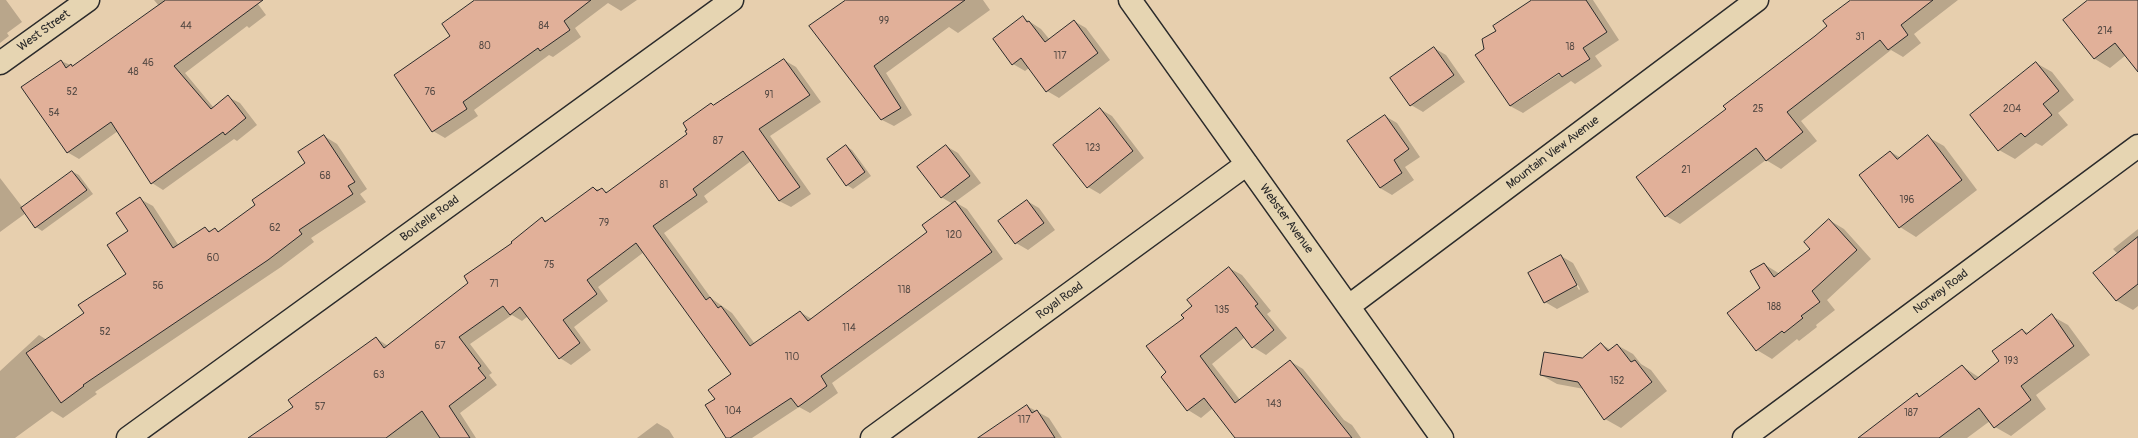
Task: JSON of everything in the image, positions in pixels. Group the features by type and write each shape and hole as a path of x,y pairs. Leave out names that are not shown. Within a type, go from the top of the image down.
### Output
{"street":[{"name":"West Street","path":"0,63 88,0"},
{"name":"Boutelle Road","path":"128,438 732,0"},
{"name":"Mountain View Avenue","path":"1349,306 1757,0"},
{"name":"Webster Avenue","path":"1138,3 1247,164 1442,438"},
{"name":"Norway Road","path":"1744,438 2138,146"},
{"name":"Royal Road","path":"872,438 1247,164"}],"building":[{"path":"166,0 263,0 174,66 211,109 228,95 246,118 225,135 223,132 151,184 111,122 67,153 21,87 61,60 66,68 71,64 72,66"},
{"path":"475,0 591,0 564,21 570,30 540,51 538,48 463,102 467,109 432,132 394,75 450,36 442,24"},
{"path":"846,0 965,0 874,66 901,108 881,120 809,26"},
{"path":"1532,0 1586,0 1607,32 1583,48 1590,59 1562,77 1559,73 1510,106 1475,55 1484,49 1482,39 1496,31 1493,26"},
{"path":"1851,0 1933,0 1901,25 1908,35 1888,50 1880,40 1787,112 1803,132 1766,161 1756,148 1665,217 1636,177 1726,109 1723,106 1815,36 1827,26 1823,21"},
{"path":"2088,0 2138,0 2138,72 2115,43 2094,59 2063,20"},
{"path":"1023,16 1027,22 1029,21 1045,42 1074,20 1098,53 1046,92 1021,58 1012,65 993,39"},
{"path":"1434,47 1454,75 1410,106 1390,78"},
{"path":"784,59 810,95 759,129 800,187 779,201 743,151 693,189 697,195 653,226 706,300 710,297 718,308 721,306 750,346 800,311 808,321 927,232 922,225 955,201 992,252 821,376 827,386 798,407 791,398 730,438 726,438 705,405 715,399 708,390 731,374 636,243 587,280 597,294 563,320 580,343 559,359 520,307 510,315 503,306 459,337 481,366 478,368 486,378 449,406 470,438 440,438 422,411 386,438 248,438 293,407 288,400 376,337 384,348 468,283 464,276 512,243 511,242 542,217 545,222 593,187 597,191 602,188 606,193 687,134 685,131 687,130 683,123 711,103 713,105"},
{"path":"2036,62 2059,91 2043,104 2052,115 2025,137 2021,133 1998,151 1970,115"},
{"path":"1100,108 1133,151 1087,188 1053,145"},
{"path":"1385,115 1409,149 1394,160 1402,173 1380,188 1347,141"},
{"path":"324,135 355,182 348,186 353,194 299,230 302,234 268,260 83,385 84,386 61,403 26,353 84,313 78,305 126,274 107,245 128,231 116,213 140,197 173,248 205,227 209,232 215,228 218,232 255,205 252,200 305,163 298,152"},
{"path":"1928,135 1962,180 1899,228 1859,175 1890,151 1897,159"},
{"path":"846,145 865,172 846,186 827,159"},
{"path":"946,145 970,176 941,198 917,167"},
{"path":"72,171 87,190 35,228 21,208"},
{"path":"1027,200 1044,223 1015,244 998,221"},
{"path":"1829,219 1857,250 1812,291 1820,302 1801,316 1803,318 1784,333 1782,331 1756,351 1727,313 1760,288 1750,271 1764,263 1774,277 1810,249 1804,242"},
{"path":"2138,237 2138,284 2116,301 2093,273"},
{"path":"1561,255 1577,285 1544,303 1528,273"},
{"path":"1229,267 1258,304 1255,306 1274,330 1252,348 1236,327 1200,356 1235,403 1290,360 1352,438 1235,438 1204,398 1187,411 1161,377 1166,372 1146,346 1184,318 1181,315 1192,306 1187,300"},
{"path":"2052,314 2074,346 2021,386 2031,400 1994,428 1979,408 1939,438 1858,438 1917,393 1919,397 1962,365 1975,380 1999,361 1992,351 2022,329 2026,334"},
{"path":"1601,343 1608,351 1617,344 1631,362 1635,360 1652,382 1604,420 1578,382 1540,375 1544,352 1582,358"},
{"path":"1027,405 1032,413 1037,410 1055,438 978,438"}]}
